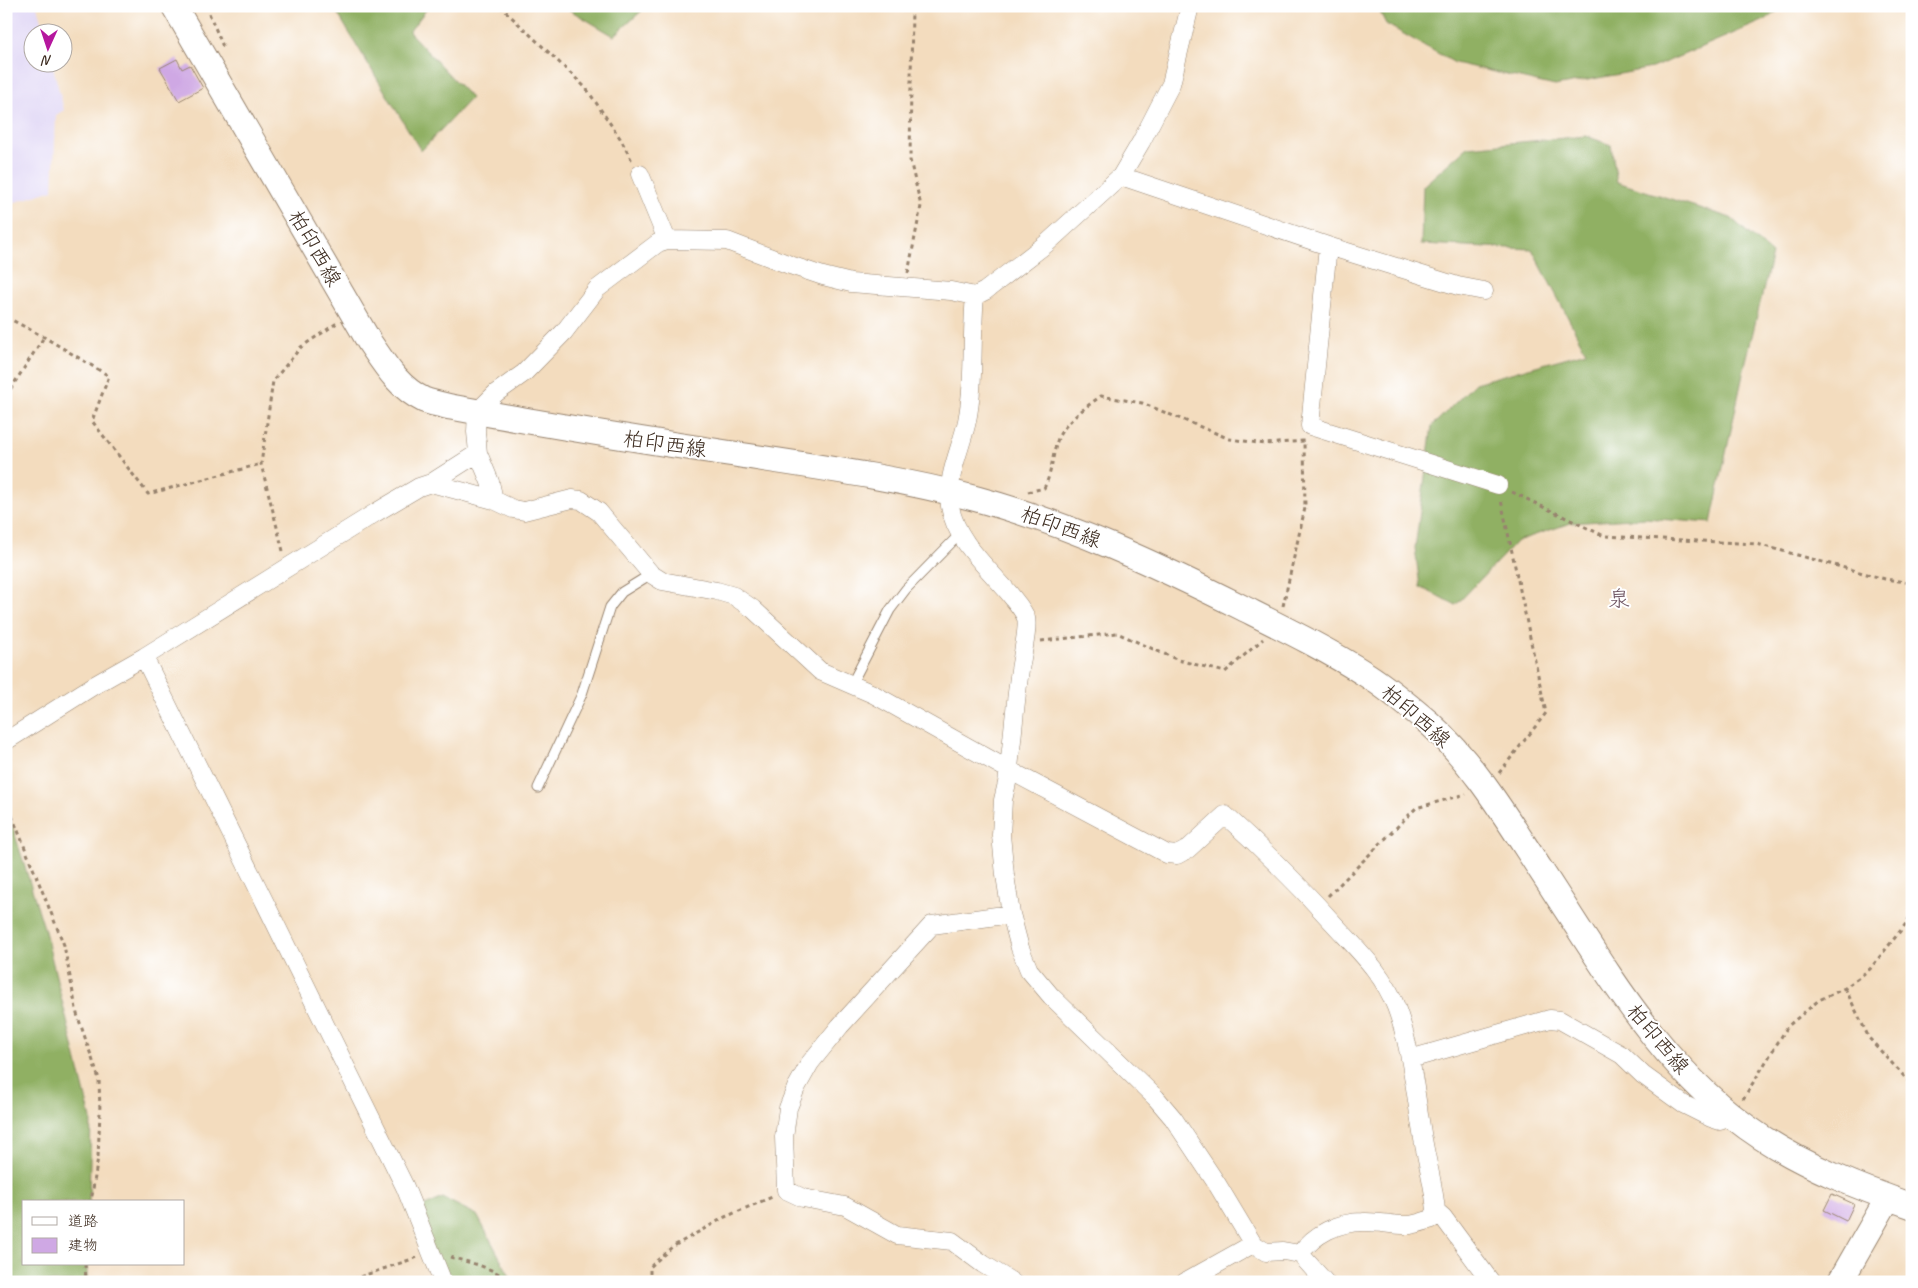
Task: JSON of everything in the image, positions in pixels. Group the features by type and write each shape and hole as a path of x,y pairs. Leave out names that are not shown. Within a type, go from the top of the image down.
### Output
{"main road":[{"name":"柏印西線","path":"174,6 352,313 388,370 405,388 425,400 477,412 611,436 836,470 949,492 1008,508 1069,528 1131,554 1196,584 1278,626 1367,675 1433,727 1460,756 1486,789 1640,1020 1699,1086 1732,1116 1762,1138 1824,1171 1912,1206"},
{"path":"1840,1282 1888,1198"}],"street":[{"path":"494,500 490,482 478,453 477,412 496,393 524,373 564,332 597,289 644,252 658,243 667,240 727,241 823,276 851,283 950,291 975,296 985,291 1046,244 1121,176 1142,142 1171,84 1190,6"},
{"path":"640,174 667,240"},
{"path":"1121,176 1328,246 1458,286 1484,291"},
{"path":"1328,246 1307,434 1498,485"},
{"path":"975,296 969,405 967,421 953,469 949,492 950,508 960,534 1026,616 1028,626 1023,643 1009,770 1003,800 1001,835 1011,914 1020,948 1029,970 1051,996 1156,1098 1172,1118 1217,1184 1253,1244 1266,1252 1283,1251 1300,1254 1325,1282"},
{"path":"6,741 418,487 431,483 478,453"},
{"path":"431,483 494,500 513,509 524,511 572,500 581,500 599,512 651,574 662,581 734,596 753,609 820,671 925,722 1009,770 1167,854 1178,855 1188,849 1225,815 1265,850 1368,960 1384,983 1395,1006 1410,1060 1423,1142 1435,1197 1436,1212 1432,1219 1409,1225 1363,1222 1344,1224 1322,1233 1308,1242 1300,1254"},
{"path":"144,657 405,1187 443,1282"},
{"path":"1011,914 932,925 840,1026 810,1063 796,1088 788,1108 784,1137 786,1190 802,1198 845,1206 897,1235 952,1240 983,1264 1012,1282"},
{"path":"1410,1060 1550,1019 1560,1020 1622,1055 1643,1075 1683,1104 1720,1121 1732,1116"},
{"path":"1436,1212 1443,1217 1491,1282"},
{"path":"1185,1282 1253,1244"}],"lane":[{"path":"852,685 890,610 906,589 960,534"},
{"path":"538,788 582,694 610,607 622,592 651,574"}],"path":[{"path":"500,6 586,88 620,138 640,174"},
{"path":"906,288 921,206 910,160 912,6"},
{"path":"288,568 261,464 273,381 301,347 352,313"},
{"path":"6,319 10,319 44,337 110,376 92,421 148,494 261,464"},
{"path":"6,396 44,337"},
{"path":"1008,508 1015,496 1044,488 1050,476 1060,435 1085,407 1101,396 1142,404 1230,439 1265,444 1307,434 1305,508 1278,626 1224,672 1178,660 1117,633 1023,643"},
{"path":"1498,485 1604,536 1757,544 1885,579 1912,583"},
{"path":"1318,906 1416,808 1486,789 1546,713 1498,485"},
{"path":"6,801 62,938 77,1014 99,1080 98,1157 91,1200"},
{"path":"1732,1116 1788,1026 1820,1000 1845,988 1870,969 1905,925 1912,913"},
{"path":"1845,988 1870,1038 1912,1085"},
{"path":"650,1282 650,1268 672,1247 725,1217 786,1190"},
{"path":"345,1282 431,1252 477,1264 506,1278 509,1282"},
{"path":"85,1266 86,1282"}],"shaded area":[{"path":"6,6 37,6 41,22 22,22 22,72 54,72 64,110 56,115 53,190 6,205"}],"green space":[{"path":"333,6 429,6 409,32 471,98 421,151"},
{"path":"563,6 647,6 614,36"},
{"path":"1377,6 1784,6 1765,20 1652,68 1555,86 1455,63 1386,24"},
{"path":"1586,136 1611,145 1617,182 1731,218 1772,254 1745,365 1711,523 1645,518 1571,523 1517,541 1456,605 1420,587 1415,548 1432,426 1475,383 1586,352 1532,249 1421,244 1423,186 1467,147"},
{"path":"6,806 45,931 91,1119 89,1200 22,1200 22,1266 87,1266 87,1282 6,1282 6,1125 10,1122 6,1066"},
{"path":"443,1198 477,1215 513,1282 440,1282 417,1239 425,1206"}],"building":[{"path":"177,59 182,69 190,65 203,88 179,101 160,68"},
{"path":"1832,1194 1854,1204 1846,1221 1824,1210"}],"district":[{"name":"泉","path":"1619,598"}]}
